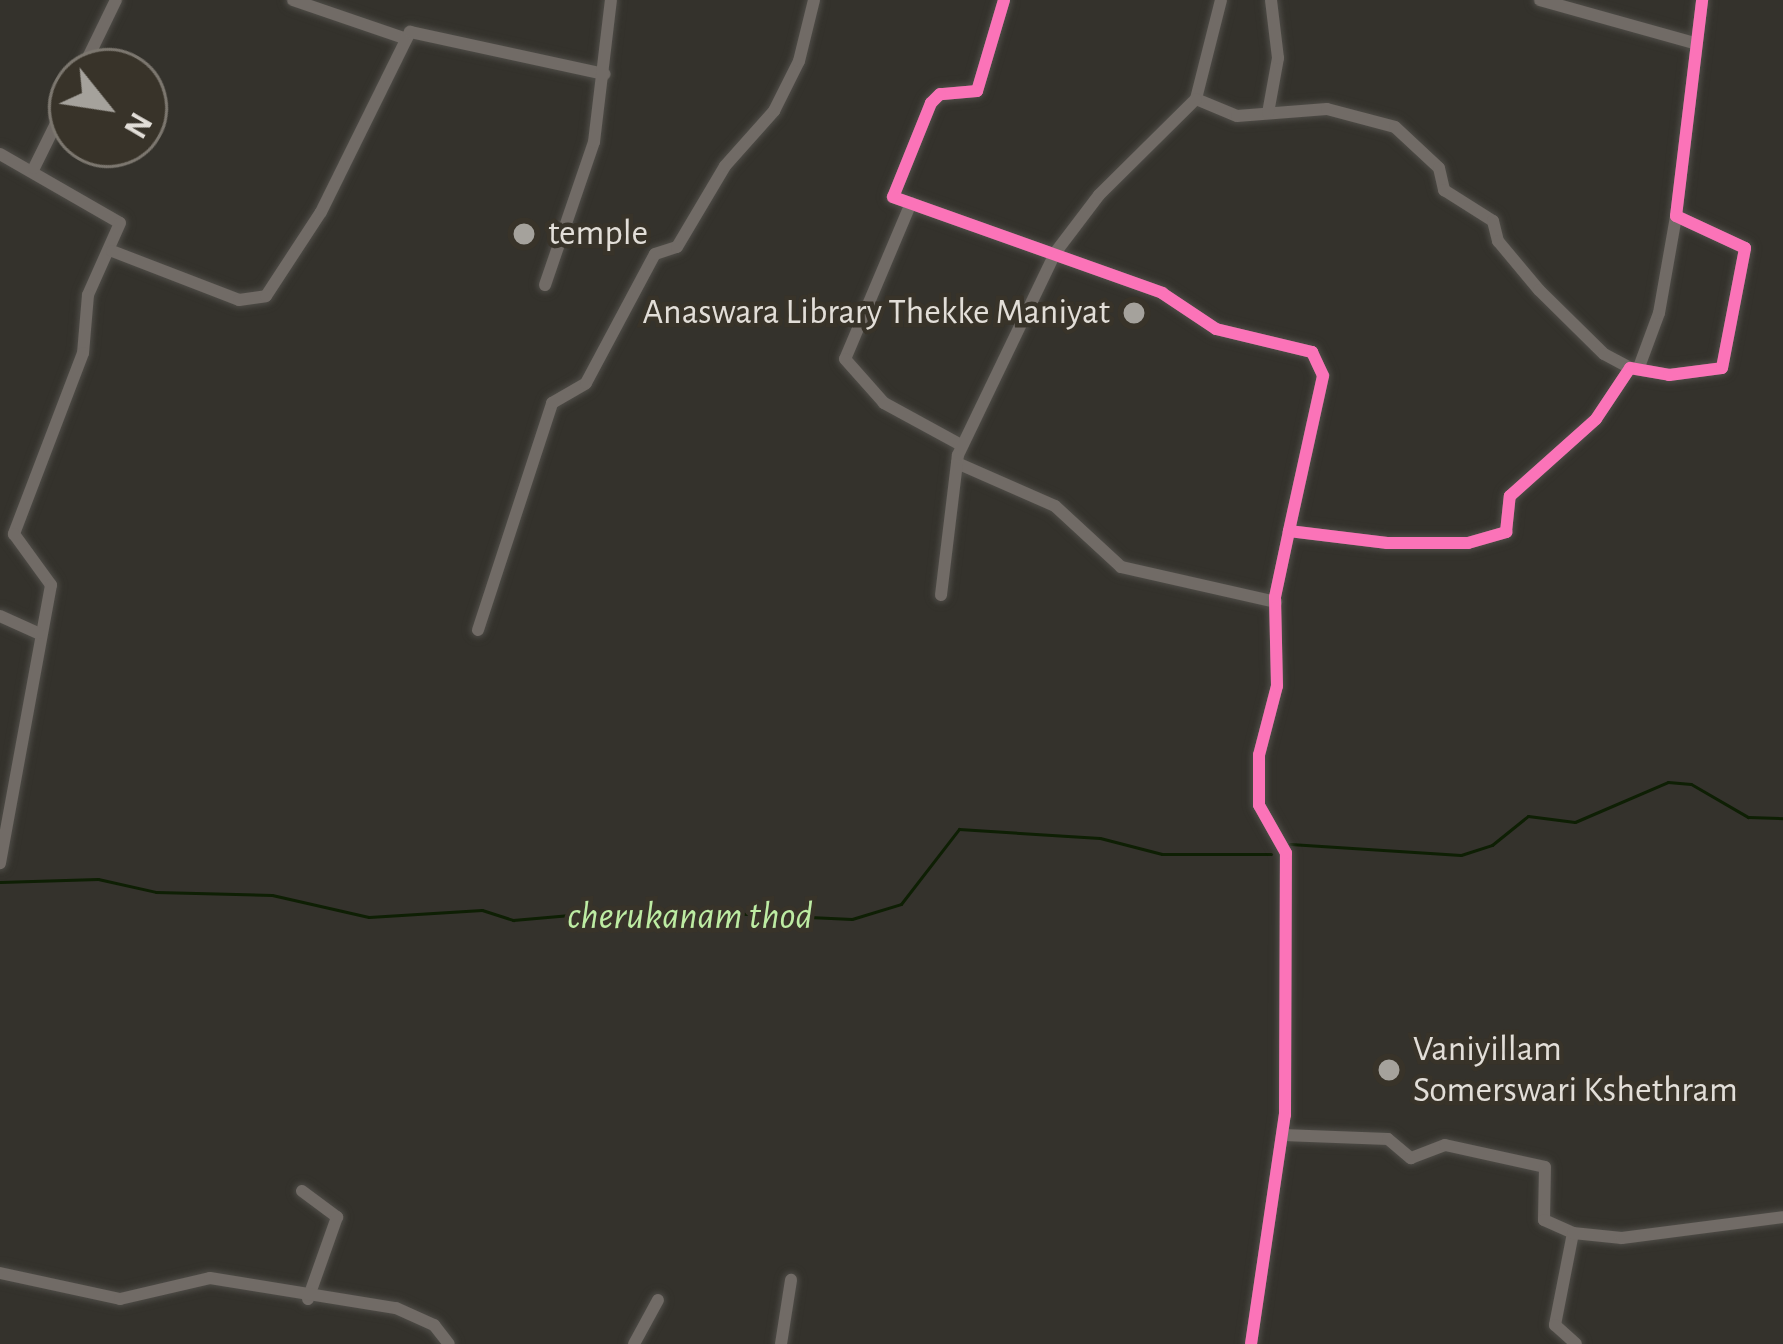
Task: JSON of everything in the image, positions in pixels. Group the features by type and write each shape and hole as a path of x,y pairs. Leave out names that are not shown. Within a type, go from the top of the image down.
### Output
{"street":[{"path":"93,48 116,0"},
{"path":"292,0 404,38"},
{"path":"545,285 588,169 605,74 611,0"},
{"path":"478,630 552,403 586,383 655,254 677,247 725,166 774,111 799,61 814,0"},
{"path":"1004,0 977,91 940,94 931,103 893,196 1180,301 1216,329 1312,352 1323,376 1276,602 1279,669 1259,755 1259,805 1286,853 1291,967 1283,1136 1251,1344"},
{"path":"941,595 962,445 1055,253 1099,195 1196,99 1221,0"},
{"path":"1268,112 1278,58 1270,0"},
{"path":"1540,0 1694,44"},
{"path":"1289,531 1387,543 1468,543 1507,532 1510,496 1595,419 1635,367 1659,313 1676,216 1702,0"},
{"path":"112,251 239,300 266,296 322,212 410,32 605,74"},
{"path":"1196,99 1237,116 1328,109 1394,127 1439,168 1444,190 1493,221 1498,241 1539,290 1604,354 1669,375 1722,368 1745,248 1676,216"},
{"path":"34,168 48,140"},
{"path":"0,154 114,214 120,224 112,251 88,295 83,353 14,534 51,586 38,633 0,863"},
{"path":"911,203 845,359 884,404 962,445"},
{"path":"957,463 1055,506 1121,567 1276,602"},
{"path":"0,616 38,633"},
{"path":"1283,1136 1388,1139 1411,1158 1444,1145 1545,1167 1544,1220 1574,1233 1622,1238 1783,1217"},
{"path":"302,1191 337,1217 308,1299"},
{"path":"1574,1233 1555,1325 1576,1344"},
{"path":"0,1273 91,1298 210,1278 308,1299 395,1308 434,1324 449,1344"},
{"path":"782,1344 791,1280"},
{"path":"634,1344 658,1300"}],"waterway":[{"name":"cherukanam thod","path":"1290,844 1461,855 1492,845 1528,816 1575,822 1668,782 1691,784 1748,817 1783,818"},
{"name":"cherukanam thod","path":"0,882 98,879 156,892 272,895 369,917 482,910 513,920 639,909 852,919 901,904 959,829 1100,838 1162,854 1271,854"}],"cycle path":[{"path":"1004,0 977,91 940,94 931,103 893,197 1162,293 1216,329 1312,352 1323,376 1289,531"},
{"path":"1251,1344 1285,1115 1286,853 1259,805 1259,755 1277,686 1275,597 1289,531 1387,543 1468,543 1506,532 1510,496 1596,419 1630,368 1669,375 1722,368 1745,248 1676,216 1702,0"}],"place":[{"name":"temple","path":"524,234"},
{"name":"Anaswara Library Thekke Maniyat","path":"1134,313"},
{"name":"Vaniyillam Somerswari Kshethram","path":"1389,1070"}]}
